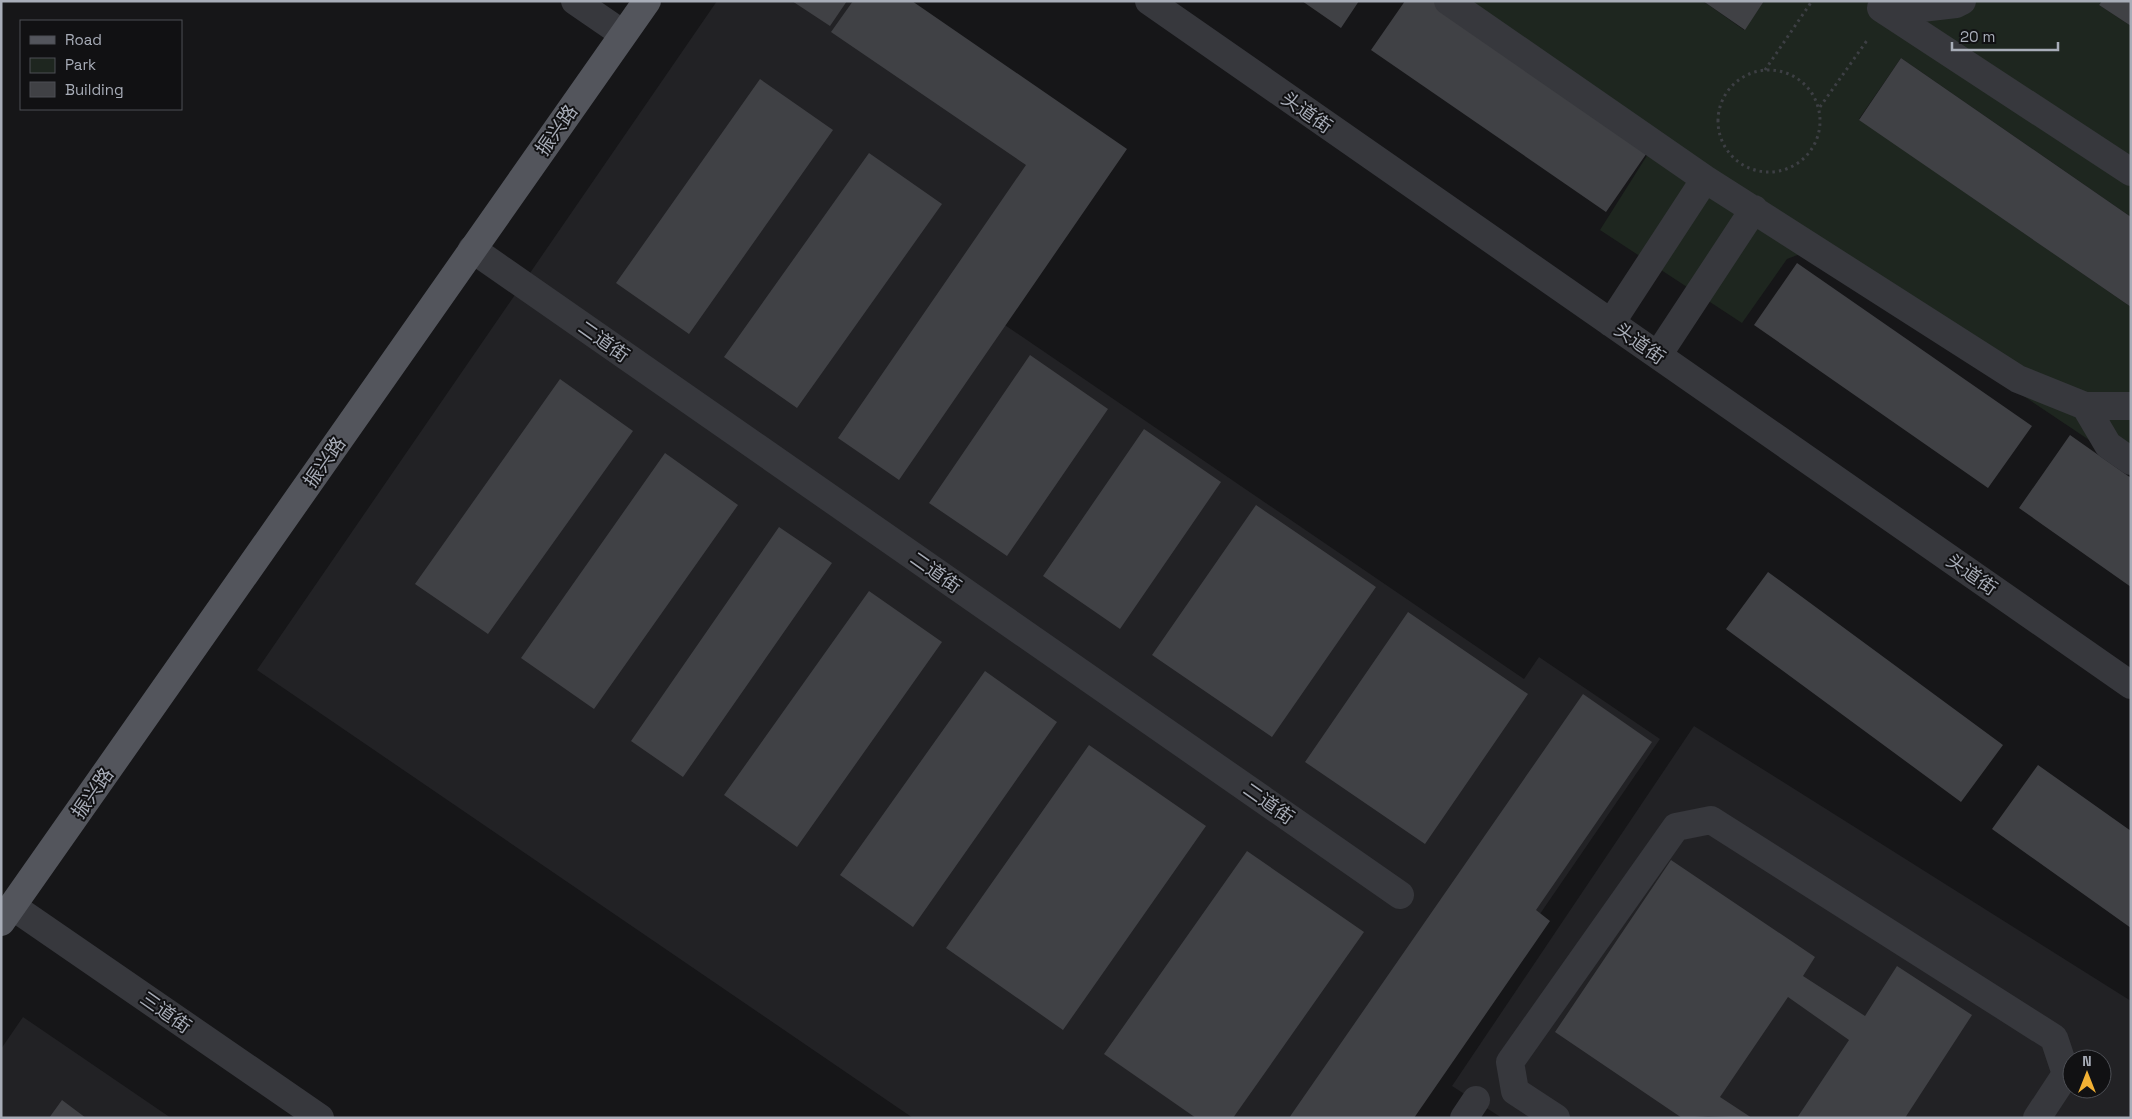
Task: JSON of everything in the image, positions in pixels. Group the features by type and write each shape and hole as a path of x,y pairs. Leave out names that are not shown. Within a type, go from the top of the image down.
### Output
{"main road":[{"name":"振兴路","path":"7,914 646,1"}],"street":[{"path":"575,1 624,34"},
{"name":"头道街","path":"1149,1 2131,684"},
{"path":"1448,1 1705,179 2018,379 2085,406 2131,406"},
{"path":"1879,6 1956,4 1962,1"},
{"path":"1879,6 2131,172"},
{"path":"1611,323 1705,179"},
{"path":"1658,355 1754,209"},
{"name":"二道街","path":"472,249 1400,895"},
{"path":"2085,406 2108,445 2131,461"},
{"path":"1556,1118 1515,1091 1510,1062 1676,827 1711,820 2054,1038 2066,1074 2038,1118"},
{"name":"三道街","path":"7,914 320,1118"}],"path":[{"path":"1765,70 1812,1"},
{"path":"1819,108 1879,6"},
{"path":"1765,70 1783,72 1799,79 1812,92 1819,108 1821,125 1817,141 1808,156 1795,166 1780,172 1763,173 1748,168 1734,159 1724,146 1718,130 1718,114 1723,98 1733,84 1748,74 1765,70"}],"shaded area":[{"path":"717,1 892,1 1115,153 999,321 1524,679 1539,657 1660,739 1400,1118 913,1118 257,670"},
{"path":"1694,726 2131,1001 2131,1118 1502,1118 1452,1086"},
{"path":"23,1017 171,1118 1,1118 1,1049"}],"green space":[{"path":"1464,1 1703,1 1744,30 1764,1 2102,1 2099,5 2131,26 2131,217 1901,58 1859,119 2131,307 2131,468 2025,397 1800,254 1787,259 1742,323 1600,230 1660,135"}],"building":[{"path":"792,1 847,1 830,26"},
{"path":"853,1 912,1 1127,149 899,480 838,438 1026,165 831,32"},
{"path":"1302,1 1359,1 1341,28"},
{"path":"1405,1 1435,1 1649,150 1606,212 1371,50"},
{"path":"1703,1 1764,1 1745,30"},
{"path":"2102,1 2131,1 2131,26 2099,5"},
{"path":"1901,58 2131,217 2131,307 1859,120"},
{"path":"760,79 833,130 689,334 616,283"},
{"path":"869,153 942,204 797,408 724,357"},
{"path":"1797,263 2032,426 1988,488 1754,325"},
{"path":"1030,355 1108,409 1007,556 929,503"},
{"path":"560,379 633,431 488,634 415,584"},
{"path":"1144,429 1221,482 1120,629 1043,576"},
{"path":"2070,435 2131,478 2131,587 2019,508"},
{"path":"665,453 738,505 594,709 521,658"},
{"path":"1256,505 1376,587 1272,737 1152,655"},
{"path":"779,527 832,563 683,777 631,741"},
{"path":"1768,572 2003,745 1961,802 1726,629"},
{"path":"869,591 942,642 797,847 724,795"},
{"path":"1408,612 1528,694 1425,844 1305,762"},
{"path":"985,671 1057,722 913,927 840,875"},
{"path":"1583,694 1652,742 1536,910 1550,921 1414,1118 1289,1118"},
{"path":"1089,745 1206,826 1063,1030 946,948"},
{"path":"2038,765 2131,831 2131,928 1992,829"},
{"path":"1247,851 1364,932 1233,1118 1196,1118 1104,1054"},
{"path":"1671,860 1815,957 1803,976 1865,1016 1897,966 1972,1015 1905,1118 1797,1118 1849,1040 1788,997 1720,1097 1752,1118 1708,1116 1682,1118 1555,1032"},
{"path":"62,1100 86,1118 49,1118"}]}
